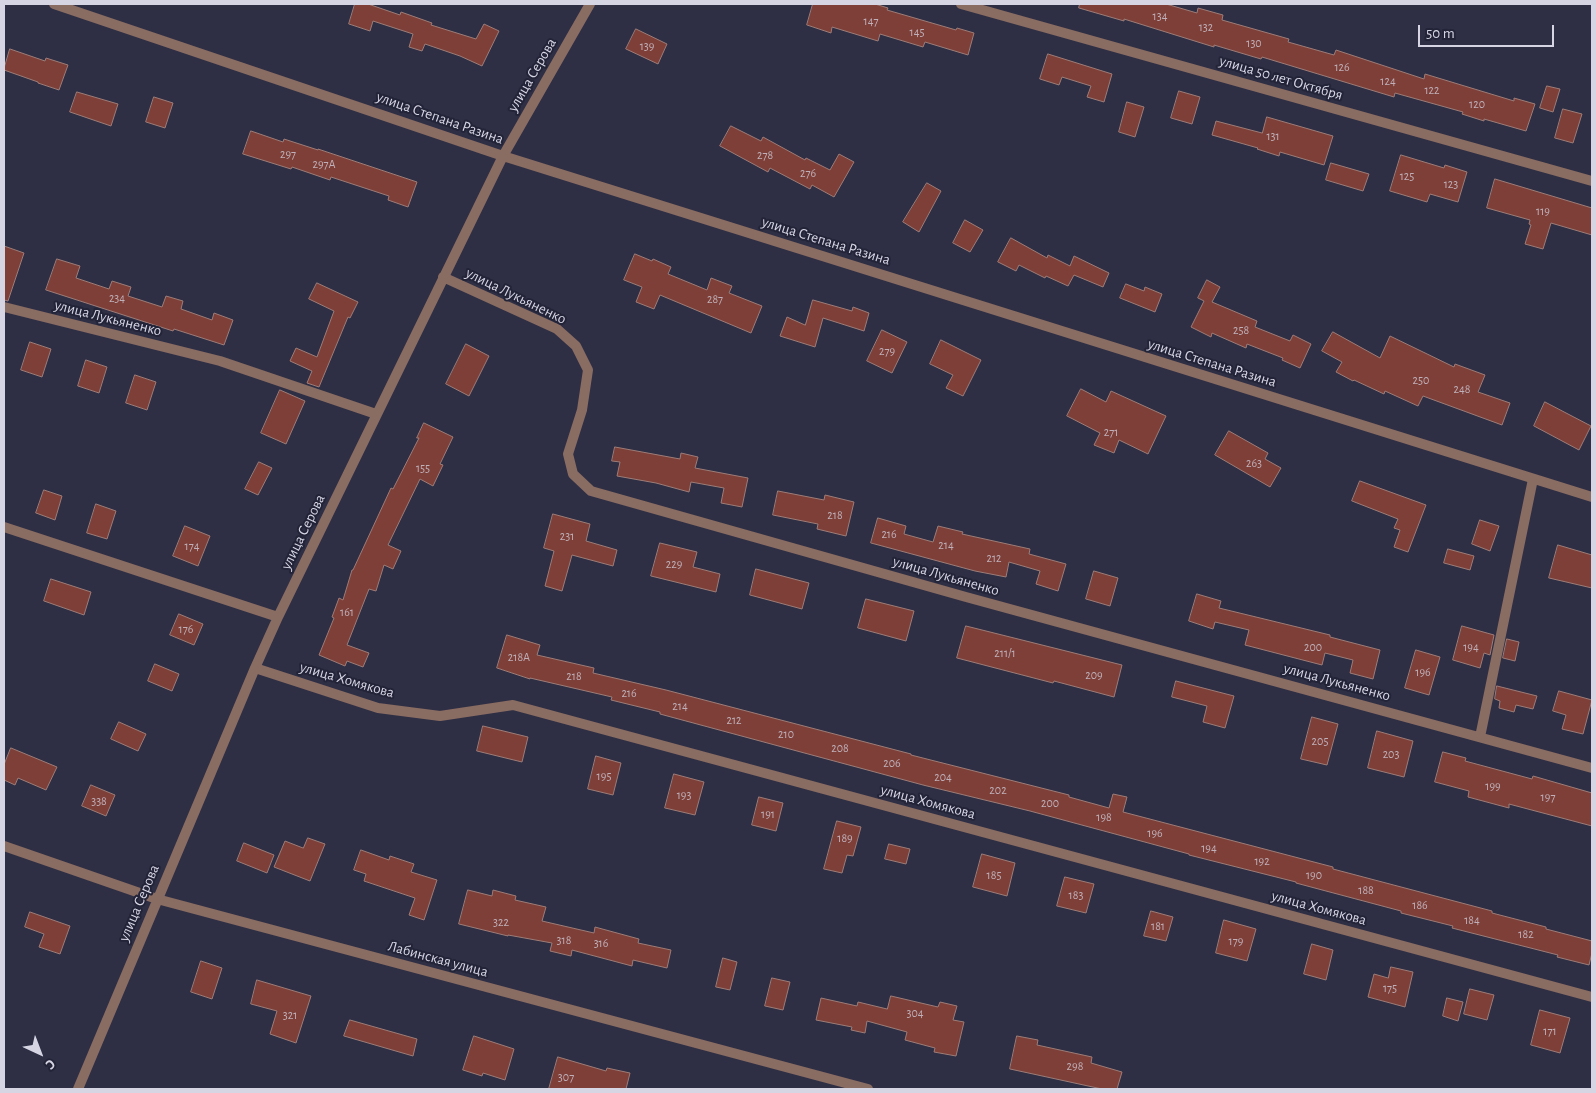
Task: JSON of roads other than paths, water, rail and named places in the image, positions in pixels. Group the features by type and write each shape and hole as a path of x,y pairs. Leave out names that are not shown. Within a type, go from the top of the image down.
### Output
{"street":[{"name":"улица Степана Разина","path":"54,4 503,156 1592,497"},
{"name":"улица Серова","path":"78,1089 278,617 503,156 590,4"},
{"name":"улица 50 лет Октября","path":"961,4 1592,181"},
{"name":"улица Лукьяненко","path":"443,277 557,329 576,346 588,370 582,410 568,454 573,474 591,491 966,598 1592,768"},
{"name":"улица Лукьяненко","path":"4,307 220,362 376,414"},
{"path":"1480,737 1533,479"},
{"path":"4,528 278,617"},
{"name":"улица Хомякова","path":"255,668 378,708 440,716 513,705 1592,998"},
{"name":"Лабинская улица","path":"4,846 157,899 868,1089"}]}
